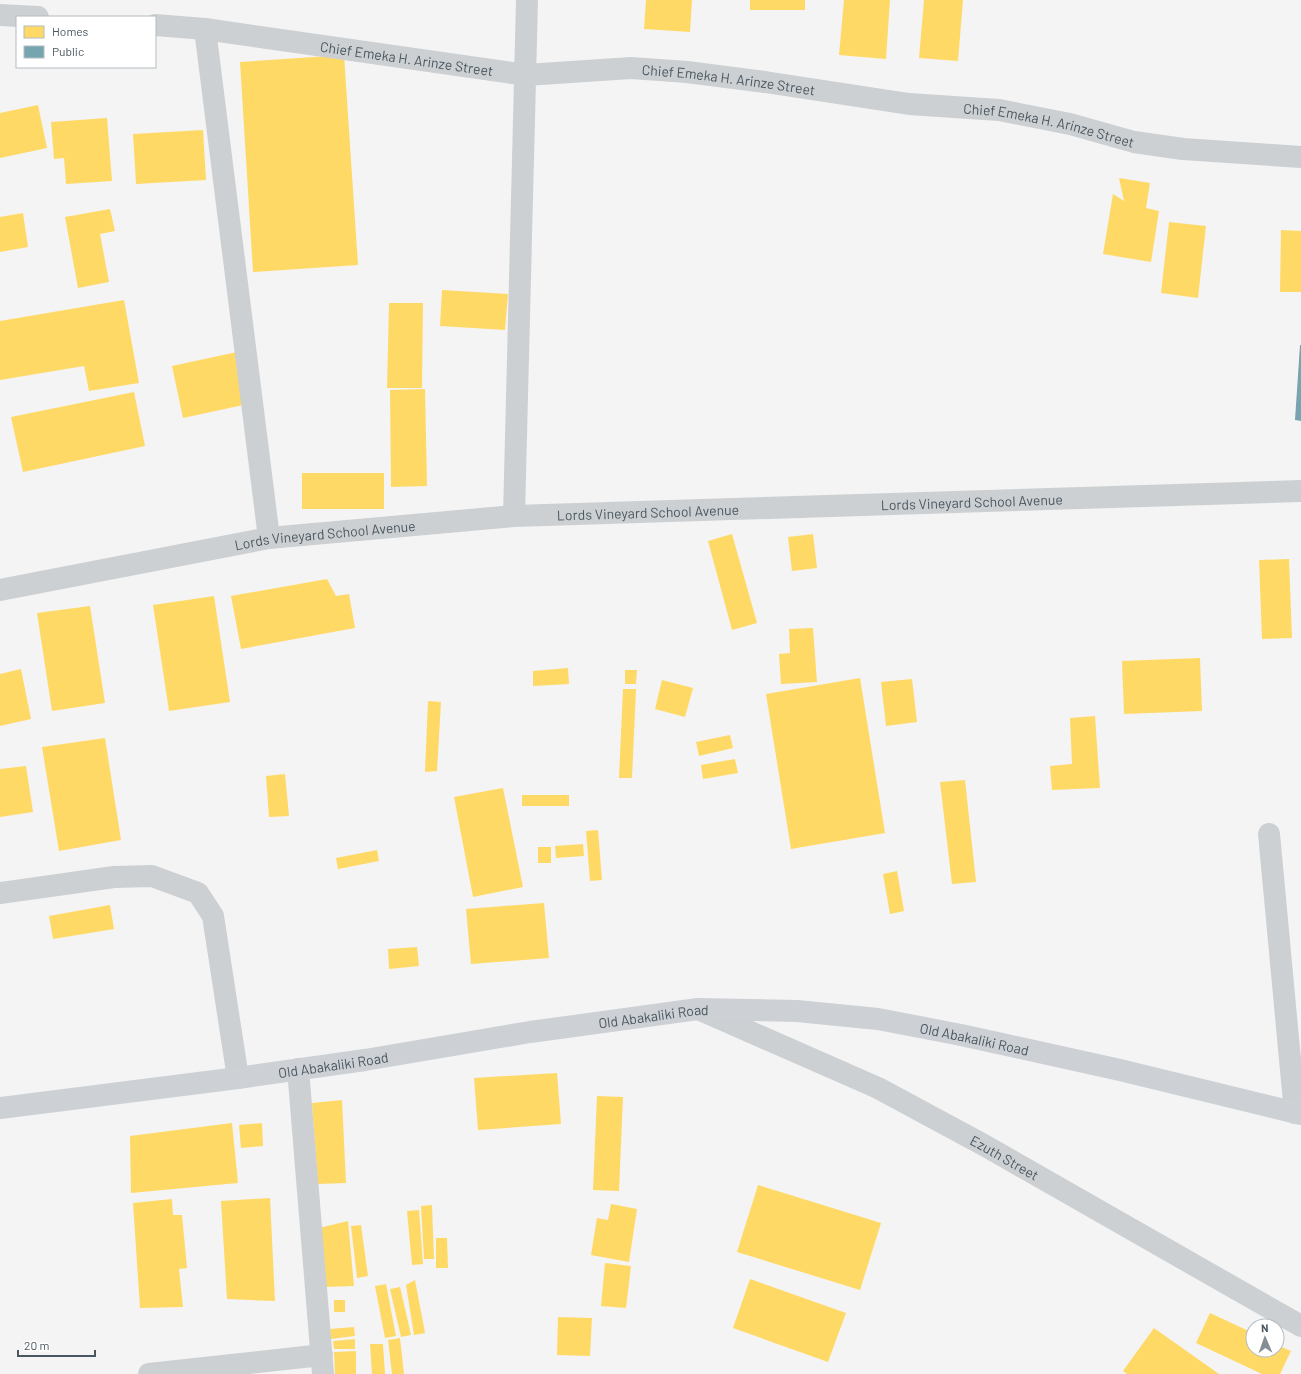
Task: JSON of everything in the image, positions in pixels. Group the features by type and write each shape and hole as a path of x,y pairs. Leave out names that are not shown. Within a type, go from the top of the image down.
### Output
{"main road":[{"name":"Old Abakaliki Road","path":"0,1108 238,1078 365,1060 530,1032 698,1009 797,1011 878,1020 961,1035 1120,1070 1298,1114"}],"street":[{"path":"514,516 527,0"},
{"path":"0,15 19,16"},
{"name":"Chief Emeka H. Arinze Street","path":"156,25 206,28 526,75 631,68 687,72 765,82 909,104 999,110 1070,124 1134,142 1182,149 1301,157"},
{"path":"206,28 269,538"},
{"name":"Lords Vineyard School Avenue","path":"0,590 269,538 514,516 1301,491"},
{"path":"1269,834 1298,1114"},
{"path":"0,893 114,876 152,876 198,893 212,916 238,1078"},
{"name":"Ezuth Street","path":"698,1009 878,1088 982,1144 1301,1326"},
{"path":"149,1374 323,1365 298,1069"}],"building: Homes":[{"path":"646,0 692,0 690,32 644,29"},
{"path":"750,0 805,0 805,10 750,10"},
{"path":"844,0 890,0 886,59 839,55"},
{"path":"924,0 963,0 958,61 919,58"},
{"path":"344,55 358,265 253,272 240,62"},
{"path":"38,105 47,148 0,158 0,113"},
{"path":"107,118 112,181 66,184 64,158 54,159 51,122"},
{"path":"203,130 206,180 136,184 133,134"},
{"path":"1119,178 1150,183 1146,208 1159,211 1151,262 1103,254 1113,194 1124,201"},
{"path":"110,209 115,231 100,234 109,282 78,288 65,217"},
{"path":"23,213 28,247 0,252 0,217"},
{"path":"1169,222 1206,226 1198,298 1161,293"},
{"path":"1281,230 1301,231 1301,292 1280,292"},
{"path":"442,290 508,294 505,330 440,326"},
{"path":"124,300 139,383 89,391 84,366 0,380 0,321"},
{"path":"389,303 423,303 422,388 387,388"},
{"path":"237,352 248,404 183,418 172,366"},
{"path":"425,389 427,486 391,487 390,390"},
{"path":"134,392 145,446 23,472 11,417"},
{"path":"302,473 384,473 384,509 302,509"},
{"path":"732,534 757,623 732,630 708,541"},
{"path":"813,534 817,568 792,571 788,537"},
{"path":"1289,559 1292,638 1262,639 1259,560"},
{"path":"327,579 336,596 349,594 355,628 241,649 231,596"},
{"path":"214,596 230,702 169,711 153,605"},
{"path":"90,606 105,703 52,711 37,613"},
{"path":"813,628 817,682 781,684 779,654 790,653 789,629"},
{"path":"1200,658 1202,711 1124,714 1122,661"},
{"path":"568,668 569,684 533,686 533,671"},
{"path":"21,669 31,719 0,726 0,674"},
{"path":"625,670 637,670 636,684 625,684"},
{"path":"860,678 885,833 791,849 766,694"},
{"path":"912,679 917,722 886,726 881,682"},
{"path":"662,680 693,688 685,717 655,709"},
{"path":"623,689 636,689 632,778 619,778"},
{"path":"428,701 441,702 437,771 425,772"},
{"path":"1095,716 1100,788 1052,790 1050,766 1072,764 1070,718"},
{"path":"730,735 733,748 699,756 696,742"},
{"path":"105,738 121,840 59,851 42,747"},
{"path":"735,759 738,773 703,779 701,765"},
{"path":"26,766 33,812 0,817 0,769"},
{"path":"285,774 289,816 269,817 266,776"},
{"path":"965,780 976,882 952,884 940,782"},
{"path":"503,788 523,887 473,897 454,797"},
{"path":"522,795 569,795 569,806 522,806"},
{"path":"598,830 602,880 590,881 586,831"},
{"path":"583,844 584,856 556,858 555,846"},
{"path":"538,847 551,847 551,863 538,863"},
{"path":"377,850 379,861 338,869 336,858"},
{"path":"897,871 904,911 890,914 883,874"},
{"path":"544,903 549,958 471,964 466,909"},
{"path":"110,905 114,929 53,939 49,916"},
{"path":"417,947 419,966 389,969 388,949"},
{"path":"557,1073 561,1124 478,1130 474,1078"},
{"path":"597,1096 623,1097 619,1191 593,1190"},
{"path":"342,1100 346,1183 318,1184 312,1103"},
{"path":"232,1123 238,1183 131,1193 130,1136"},
{"path":"262,1123 263,1146 241,1148 239,1125"},
{"path":"758,1185 881,1223 860,1290 737,1252"},
{"path":"270,1198 275,1301 227,1299 221,1201"},
{"path":"172,1199 173,1215 182,1215 187,1268 179,1269 183,1307 140,1308 133,1203"},
{"path":"611,1204 637,1209 629,1262 591,1255 597,1218 608,1220"},
{"path":"432,1205 434,1259 424,1259 421,1206"},
{"path":"419,1210 423,1264 412,1265 407,1211"},
{"path":"348,1221 354,1286 325,1287 319,1228"},
{"path":"361,1225 368,1276 357,1278 351,1226"},
{"path":"436,1238 447,1238 448,1268 436,1268"},
{"path":"605,1263 631,1266 626,1308 601,1306"},
{"path":"750,1279 846,1313 828,1362 733,1328"},
{"path":"415,1280 425,1333 414,1335 406,1285"},
{"path":"386,1284 396,1336 385,1338 375,1286"},
{"path":"400,1287 411,1335 401,1337 390,1289"},
{"path":"334,1300 345,1300 345,1312 334,1312"},
{"path":"1210,1313 1245,1329 1245,1358 1285,1358 1285,1348 1291,1351 1280,1374 1262,1374 1196,1343"},
{"path":"558,1317 592,1318 590,1356 557,1355"},
{"path":"354,1327 355,1336 331,1339 330,1329"},
{"path":"1154,1328 1219,1374 1127,1374 1123,1371"},
{"path":"400,1338 404,1374 392,1374 388,1340"},
{"path":"355,1339 355,1349 334,1349 333,1341"},
{"path":"370,1344 383,1344 385,1374 372,1374"},
{"path":"356,1351 356,1374 335,1374 334,1352"}],"building: Public":[{"path":"1301,345 1301,421 1295,420"}]}
